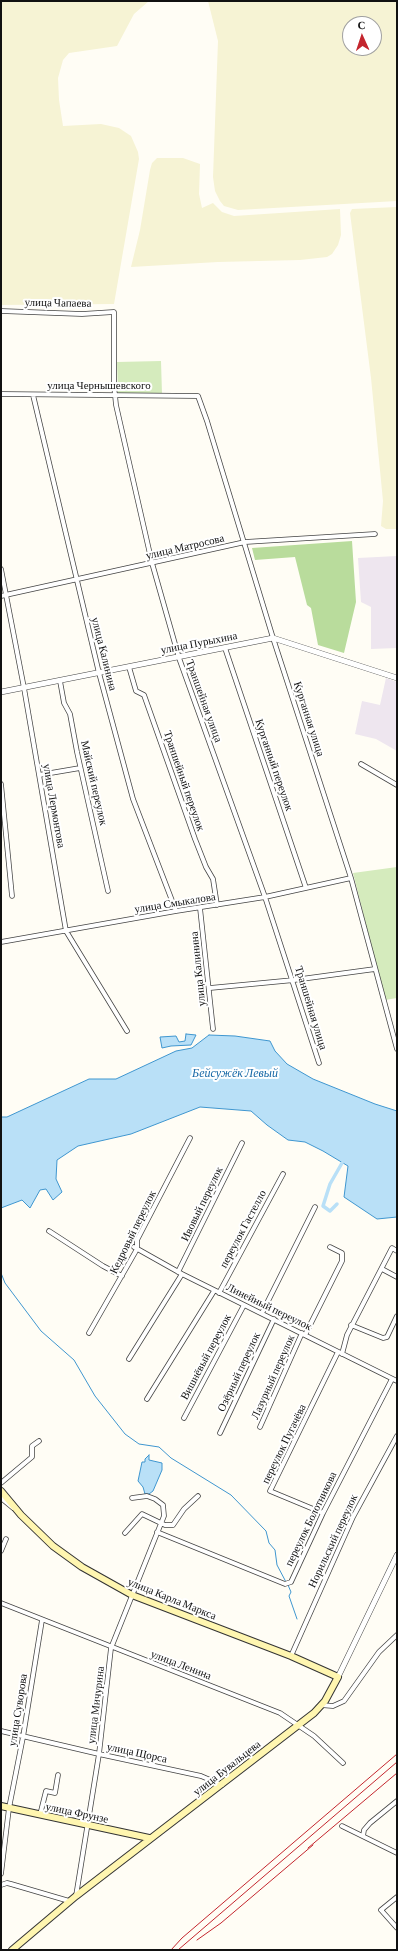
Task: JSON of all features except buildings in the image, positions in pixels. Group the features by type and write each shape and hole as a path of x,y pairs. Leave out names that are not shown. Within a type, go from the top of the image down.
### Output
{"main road":[{"name":"улица Карла Маркса","path":"1,1491 21,1515 53,1546 82,1567 132,1595 291,1656 338,1677"},
{"name":"улица Бувальцева","path":"12,1950 69,1901 150,1838 222,1785 298,1725 321,1705 338,1677"},
{"name":"улица Фрунзе","path":"1,1806 88,1826 150,1838"}],"street":[{"name":"улица Чапаева","path":"1,311 82,314 114,312"},
{"name":"Траншейная улица","path":"114,312 113,362 115,395 152,563 179,658 266,898 294,980 319,1063"},
{"name":"улица Чернышевского","path":"1,394 198,396"},
{"name":"улица Калинина","path":"33,395 99,673 133,799 176,911"},
{"name":"Курганная улица","path":"198,396 208,421 273,638 351,878 397,1049"},
{"name":"улица Матросова","path":"3,596 245,542 375,534"},
{"name":"улица Лермонтова","path":"1,569 3,596 24,688 66,931 127,1031"},
{"name":"улица Пурыхина","path":"1,692 179,658 273,638 397,678"},
{"name":"Курганный переулок","path":"225,648 306,888"},
{"name":"Траншейный переулок","path":"129,667 136,691 144,695 195,839 206,867 213,879 217,905"},
{"name":"Майский переулок","path":"60,681 64,703 70,714 80,768 108,891"},
{"path":"361,764 397,785"},
{"path":"39,775 80,768"},
{"path":"1,784 3,830 12,896"},
{"name":"улица Смыкалова","path":"1,942 176,911 266,898 351,878"},
{"name":"улица Калинина","path":"200,908 210,988 213,1029"},
{"path":"210,988 294,980 375,969"},
{"name":"Кедровый переулок","path":"89,1333 122,1276 135,1248 137,1240 190,1138"},
{"name":"Ивовый переулок","path":"129,1359 180,1273 242,1143"},
{"name":"переулок Гастелло","path":"220,1293 283,1174"},
{"path":"262,1313 315,1207"},
{"path":"49,1231 103,1266 122,1276"},
{"name":"Лазурный переулок","path":"260,1427 304,1334 342,1261 342,1253 330,1247"},
{"name":"Линейный переулок","path":"135,1248 214,1291 262,1313 397,1381"},
{"path":"340,1353 352,1325 392,1248 397,1251"},
{"path":"382,1269 397,1277"},
{"path":"147,1399 214,1291"},
{"name":"Вишнёвый переулок","path":"184,1418 244,1305"},
{"path":"352,1325 383,1338 387,1337 397,1316"},
{"name":"Озёрный переулок","path":"220,1433 274,1319"},
{"name":"переулок Пугачёва","path":"323,1513 270,1491 340,1353"},
{"name":"переулок Болотникова","path":"157,1532 286,1584 291,1582 323,1513 392,1379"},
{"name":"Норильский переулок","path":"291,1656 353,1517 397,1436"},
{"path":"1,1483 32,1457 32,1446 39,1441"},
{"name":"улица Мичурина","path":"76,1896 99,1754 111,1648 161,1523 164,1508 160,1502 147,1496 132,1498"},
{"path":"125,1533 142,1514 161,1523 173,1525 184,1509 198,1496"},
{"path":"1,1498 21,1515"},
{"path":"1,1551 6,1539"},
{"name":"улица Бувальцева","path":"338,1677 397,1555"},
{"name":"улица Ленина","path":"1,1603 111,1648 280,1713 314,1736 343,1763"},
{"name":"улица Суворова","path":"1,1874 9,1808 23,1737 42,1620"},
{"path":"321,1705 333,1706 344,1701 379,1652 397,1635"},
{"name":"улица Щорса","path":"1,1731 201,1776 222,1785"},
{"path":"40,1815 46,1791 55,1793 58,1775"},
{"path":"363,1836 364,1830 370,1823 397,1801"},
{"path":"342,1826 397,1853"},
{"path":"1,1885 6,1883 11,1884 69,1901"},
{"path":"397,1897 381,1910 397,1928"}],"shaded area":[{"path":"1,1 149,1 134,14 117,46 69,53 63,60 58,78 59,100 63,126 101,124 119,128 131,136 138,152 139,159 114,304 1,305"},
{"path":"208,1 397,1 397,201 238,210 224,206 220,201 215,191 213,177 218,41"},
{"path":"157,158 183,158 200,164 199,194 202,208 213,203 222,212 234,216 340,209 341,235 338,245 332,254 327,257 300,260 218,262 131,267 140,230 150,170 152,163"},
{"path":"397,207 397,529 386,529 381,526 383,501 371,378 350,213 352,209"},
{"path":"397,556 397,648 371,649 371,607 361,602 358,558"},
{"path":"386,678 397,682 397,751 376,739 355,734 362,701 380,705"}],"green space":[{"path":"161,361 162,394 118,393 117,362"},
{"path":"352,541 356,602 344,653 318,645 311,608 307,605 295,557 255,560 252,548"},
{"path":"397,867 397,998 385,1000 353,873"}],"water":[{"path":"186,1034 196,1035 191,1045 162,1048 160,1037 176,1036 179,1042 185,1041"},
{"name":"Бейсужёк Левый","path":"209,1035 235,1036 270,1041 275,1051 287,1064 313,1079 375,1104 397,1111 397,1217 377,1219 344,1197 348,1166 323,1151 305,1142 288,1140 251,1111 200,1107 131,1134 78,1146 57,1160 56,1179 62,1192 53,1200 46,1189 40,1190 30,1208 22,1200 1,1208 1,1117 7,1117 89,1079 116,1079 176,1051 192,1048"},
{"path":"149,1455 149,1460 162,1463 162,1470 153,1491 149,1494 145,1494 143,1487 138,1481 142,1462 145,1462 145,1459"}],"waterway":[{"path":"337,1204 330,1211 323,1206 330,1184 342,1163"},
{"path":"1,1273 5,1283 41,1331 74,1360 95,1396 125,1434 139,1444 159,1447 171,1458 231,1495 266,1531 269,1543 275,1550 277,1565 286,1582"},
{"path":"288,1585 291,1592 289,1596 297,1619"}],"railway":[{"path":"171,1950 182,1938 397,1754"},
{"path":"178,1950 397,1762"},
{"path":"308,1848 397,1773"},
{"path":"197,1940 221,1923 313,1845"}]}
